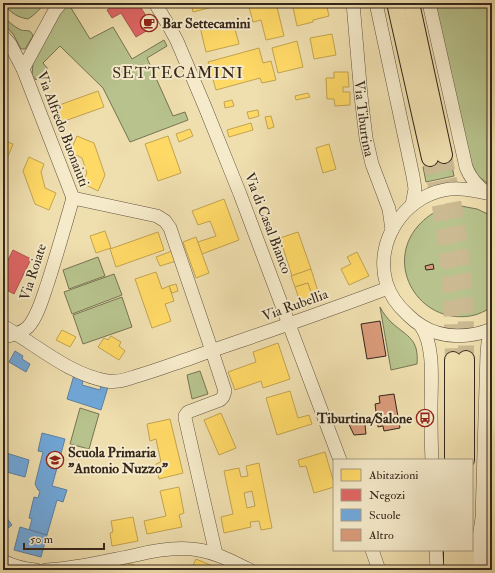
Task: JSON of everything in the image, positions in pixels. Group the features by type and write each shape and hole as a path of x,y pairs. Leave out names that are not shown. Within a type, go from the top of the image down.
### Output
{"main road":[{"path":"396,3 437,156 411,3"},
{"path":"453,459 460,360 466,459"},
{"path":"452,551 452,570"},
{"path":"466,551 466,570"}],"street":[{"path":"23,69 55,10 61,3"},
{"name":"Via di Casal Bianco","path":"155,3 170,28 186,60 240,194 340,459"},
{"name":"Via Tiburtina","path":"353,3 366,138 372,164 389,209 392,230"},
{"path":"376,3 414,176 415,190 412,205"},
{"name":"Via Tiburtina","path":"429,3 466,167 474,182 489,194"},
{"name":"Via Alfredo Buonaiuti","path":"3,36 10,44 23,69 73,198 157,216 165,221 170,228 212,351"},
{"name":"Via Tiburtina","path":"489,194 462,189 444,190 428,196 412,205 399,219 392,230 387,244 384,261 385,278 393,298 403,310 421,326 444,335 456,336 474,335 492,329"},
{"name":"Via Roiate","path":"18,334 30,325 38,310 73,198"},
{"name":"Via Rubellia","path":"18,334 50,355 89,376 106,381 122,381 172,365 388,288"},
{"path":"3,326 18,334"},
{"name":"Via Tiburtina","path":"421,326 428,338 431,354 432,459"},
{"name":"Via Tiburtina","path":"474,570 482,522 488,343 492,329"},
{"path":"3,337 18,334"},
{"path":"212,351 224,388 223,397 218,402 188,412 185,416 185,421 216,554"},
{"path":"484,462 492,488"},
{"path":"485,570 492,523"},
{"path":"46,570 67,568 170,549 193,549 216,554 250,570"},
{"path":"372,551 379,570"},
{"path":"436,551 438,570"},
{"path":"3,561 16,566 36,570"}],"green space":[{"path":"3,3 46,3 28,19 14,14"},
{"path":"68,3 90,39 113,27 132,59 164,40 167,46 147,58 173,116 185,112 188,120 130,142 103,88 60,46 43,63 48,69 36,80 32,75 33,63 55,18"},
{"path":"434,3 492,3 492,187 478,176 469,159"},
{"path":"3,16 17,28 32,33 33,36 25,49 21,49 13,34 3,23"},
{"path":"451,161 454,176 426,182 423,167"},
{"path":"461,206 477,209 492,216 492,307 481,313 470,316 452,316 436,311 422,301 412,289 406,274 405,258 408,241 423,220 439,210"},
{"path":"98,257 105,276 69,289 63,270"},
{"path":"114,274 122,295 72,314 64,292"},
{"path":"122,297 132,327 83,344 73,315"},
{"path":"380,307 390,321 411,339 416,349 417,364 391,370"},
{"path":"200,371 208,394 192,399 187,375"},
{"path":"80,408 99,414 89,449 70,444"}],"building: Abitazioni":[{"path":"191,3 219,3 220,5 193,12"},
{"path":"264,3 276,3 284,36 266,40 261,20 253,22 249,7"},
{"path":"292,3 326,3 329,16 297,26"},
{"path":"219,22 220,26 223,25 223,28 234,25 239,44 206,52 200,27"},
{"path":"332,34 336,55 314,59 310,38"},
{"path":"297,41 303,67 278,73 272,48"},
{"path":"259,48 263,63 271,61 276,80 262,83 260,78 216,90 208,62"},
{"path":"334,72 348,72 349,87 343,87 343,92 350,92 350,105 335,106 334,99 327,99 326,78 334,78"},
{"path":"98,91 104,107 56,124 51,108"},
{"path":"308,93 310,97 296,100 295,96"},
{"path":"232,100 234,106 225,108 224,102"},
{"path":"258,110 259,116 249,119 247,112"},
{"path":"271,116 274,127 268,129 265,117"},
{"path":"251,123 253,130 229,137 227,130"},
{"path":"190,129 193,136 179,142 176,134"},
{"path":"3,136 5,141 13,144 6,161 3,159"},
{"path":"77,136 94,143 105,175 98,191 82,183 87,173 82,158 70,152"},
{"path":"168,136 181,173 158,181 145,144"},
{"path":"329,144 336,169 323,173 316,148"},
{"path":"29,157 44,164 41,172 45,188 56,193 49,210 35,204 23,171"},
{"path":"224,199 239,240 202,254 198,242 216,236 210,221 198,225 192,211"},
{"path":"105,231 111,248 96,253 90,236"},
{"path":"158,232 164,250 116,267 110,249"},
{"path":"298,232 311,269 292,276 280,238"},
{"path":"196,237 209,273 196,278 183,242"},
{"path":"172,251 176,261 160,266 156,257"},
{"path":"357,252 369,276 349,285 341,269 351,264 347,257"},
{"path":"311,269 321,301 315,304 308,283 295,287 291,276"},
{"path":"156,272 162,289 169,286 174,301 165,304 171,321 152,328 135,279"},
{"path":"308,283 315,304 302,308 295,287"},
{"path":"176,284 178,291 172,293 169,286"},
{"path":"62,330 76,337 70,347 56,340"},
{"path":"111,336 121,342 119,346 125,351 119,360 98,347 104,338 108,340"},
{"path":"278,343 290,379 263,388 261,381 235,390 228,372 256,362 253,352"},
{"path":"290,391 298,418 309,415 312,424 277,435 266,398"},
{"path":"221,413 236,448 219,455 204,420"},
{"path":"170,419 183,473 159,479 156,464 161,462 156,439 150,441 147,424"},
{"path":"325,452 333,480 333,487 314,493 306,466 300,467 298,460"},
{"path":"259,463 272,528 261,530 259,521 250,522 251,527 224,533 221,517 233,514 224,471 239,468 241,477 248,476 246,466","holes":["252,491 255,506 247,508 244,493"]},
{"path":"179,487 184,513 179,515 182,527 147,534 144,521 166,516 160,491"},
{"path":"133,517 138,541 112,546 110,533 113,532 111,521"},
{"path":"196,559 222,570 191,570"},
{"path":"125,562 143,568 143,570 122,570"}],"building: Negozi":[{"path":"118,3 138,3 153,27 136,37 121,13 112,18 107,10"},
{"path":"13,250 31,259 14,294 3,288 3,263 7,262"}],"building: Scuole":[{"path":"15,351 23,356 22,359 30,364 26,372 9,362"},
{"path":"74,375 84,378 82,385 100,390 101,385 108,387 101,410 67,399"},
{"path":"42,433 65,439 52,486 67,490 63,502 57,500 47,535 29,530 32,519 29,518 34,497 38,498 40,491 35,484 43,452 38,451"},
{"path":"3,452 29,460 25,477 3,471"},
{"path":"3,513 12,525 3,532"},
{"path":"20,527 47,535 41,557 14,550"}],"building: Altro":[{"path":"433,264 434,269 426,270 425,266"},
{"path":"380,321 386,356 367,359 361,324"},
{"path":"394,394 400,428 384,431 383,426 378,427 375,404 380,403 379,396"},
{"path":"364,416 366,434 354,435 346,418"}],"tunnel":[{"path":"444,155 462,261 465,298 466,359"},
{"path":"430,158 441,211 448,258 453,360"}],"place":[{"name":"Bar Settecamini","path":"149,23"},
{"name":"Tiburtina/Salone","path":"425,418"},
{"name":"Scuola Primaria \"Antonio Nuzzo\"","path":"55,460"}],"district":[{"name":"SETTECAMINI","path":"178,73"}]}
